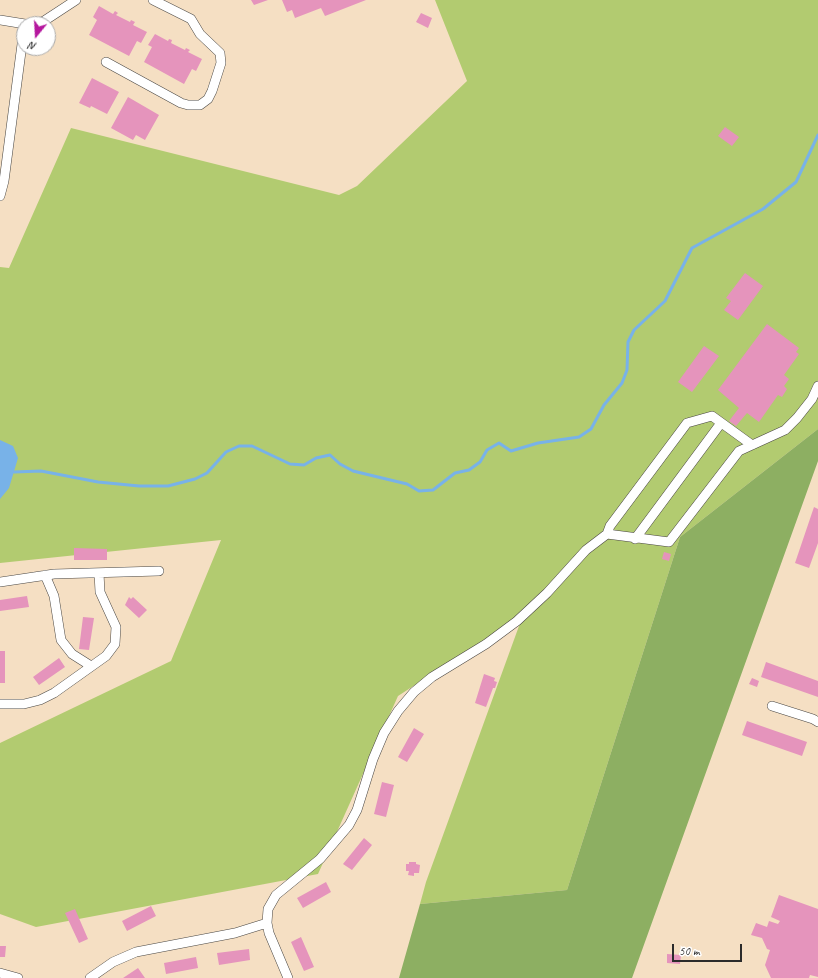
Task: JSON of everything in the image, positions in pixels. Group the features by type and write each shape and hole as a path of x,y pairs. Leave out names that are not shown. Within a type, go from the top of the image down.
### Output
{"street":[{"path":"52,16 76,0"},
{"path":"106,62 188,105 200,105 208,99 221,63 220,53 200,34 192,19 153,0"},
{"path":"0,20 16,23"},
{"path":"0,196 4,149 20,56"},
{"path":"607,534 635,539 669,542 739,451 785,430 812,399 818,386"},
{"path":"288,978 269,933 267,923 268,909 276,895 320,860 349,825 357,810 384,733 398,711 414,692 432,677 486,644 517,621 547,593 589,548 607,534 610,526 687,423 712,416 752,445"},
{"path":"635,539 722,423"},
{"path":"0,582 45,575 159,572"},
{"path":"0,704 24,704 40,700 54,693 106,656 115,644 117,634 116,627 100,592 99,573"},
{"path":"45,575 54,596 61,640 72,654 92,666"},
{"path":"772,706 818,722"},
{"path":"90,978 113,962 136,952 235,933 267,923"},
{"path":"0,973 18,978"}],"green space":[{"path":"435,0 818,0 818,429 680,537 567,890 420,904 426,882 523,615 398,696 318,874 36,927 0,914 0,743 171,661 221,540 0,563 0,267 9,268 71,128 339,195 357,186 467,81"},
{"path":"818,429 818,461 632,978 399,978 420,904 567,890 680,537"}],"water":[{"path":"0,440 13,446 18,458 9,488 0,499"}],"building":[{"path":"251,0 268,0 254,5"},
{"path":"282,0 366,0 325,16 321,8 295,18 292,10 287,12"},
{"path":"99,6 113,14 115,11 118,13 116,15 130,22 131,20 135,22 133,25 147,32 141,43 137,41 129,56 89,35 97,20 93,17"},
{"path":"421,13 432,18 428,28 416,22"},
{"path":"155,34 168,41 169,39 172,40 171,43 185,50 186,48 190,50 188,52 202,59 196,71 192,69 184,84 144,62 152,47 148,45"},
{"path":"92,78 119,92 107,114 91,106 90,108 79,103"},
{"path":"128,97 159,115 145,140 136,135 133,140 111,128"},
{"path":"725,127 739,137 732,146 718,136"},
{"path":"745,273 763,286 738,320 724,310 731,301 726,298"},
{"path":"767,324 799,348 796,352 799,354 784,375 789,379 784,386 787,389 782,397 778,395 759,422 747,413 736,426 729,421 739,408 718,390"},
{"path":"704,346 719,356 692,392 678,382"},
{"path":"814,507 818,509 818,543 809,568 795,563"},
{"path":"74,548 107,549 107,560 74,560"},
{"path":"664,552 671,554 669,561 662,559"},
{"path":"27,596 29,607 0,611 0,600"},
{"path":"129,597 131,599 133,597 147,610 139,618 125,605"},
{"path":"83,617 94,618 89,650 79,649"},
{"path":"0,651 5,651 5,683 0,683"},
{"path":"59,658 65,667 39,685 33,677"},
{"path":"766,662 818,681 818,697 761,677"},
{"path":"484,674 495,678 494,681 497,682 495,688 493,688 486,707 475,703"},
{"path":"752,678 759,681 757,687 749,684"},
{"path":"747,721 807,742 802,756 742,735"},
{"path":"414,728 424,734 407,762 398,757"},
{"path":"382,782 394,785 386,817 374,814"},
{"path":"364,838 372,845 352,870 343,864"},
{"path":"409,862 416,862 416,864 420,865 419,873 414,873 414,876 408,875 409,871 406,871 406,864 409,864"},
{"path":"326,882 331,892 303,908 297,898"},
{"path":"779,895 818,909 818,977 810,975 809,978 771,978 765,965 770,950 767,949 762,938 751,935 756,923 767,927 769,921 778,924 780,921 771,917"},
{"path":"151,906 156,916 127,931 122,921"},
{"path":"75,909 88,939 79,943 65,913"},
{"path":"301,937 314,967 304,971 291,942"},
{"path":"0,946 6,946 5,957 0,957"},
{"path":"249,949 250,960 219,965 217,953"},
{"path":"667,954 681,955 680,964 667,963"},
{"path":"196,957 198,968 166,974 164,963"},
{"path":"138,968 145,978 123,978"}],"waterway":[{"path":"14,472 41,471 98,482 139,486 168,486 195,479 207,473 226,452 239,446 252,446 290,464 304,465 316,458 330,455 340,464 353,471 407,484 419,491 433,490 455,473 469,470 480,462 487,450 499,443 511,451 538,443 579,437 591,429 604,405 622,383 627,370 628,342 634,330 665,301 692,248 763,209 796,182 818,135"}]}
